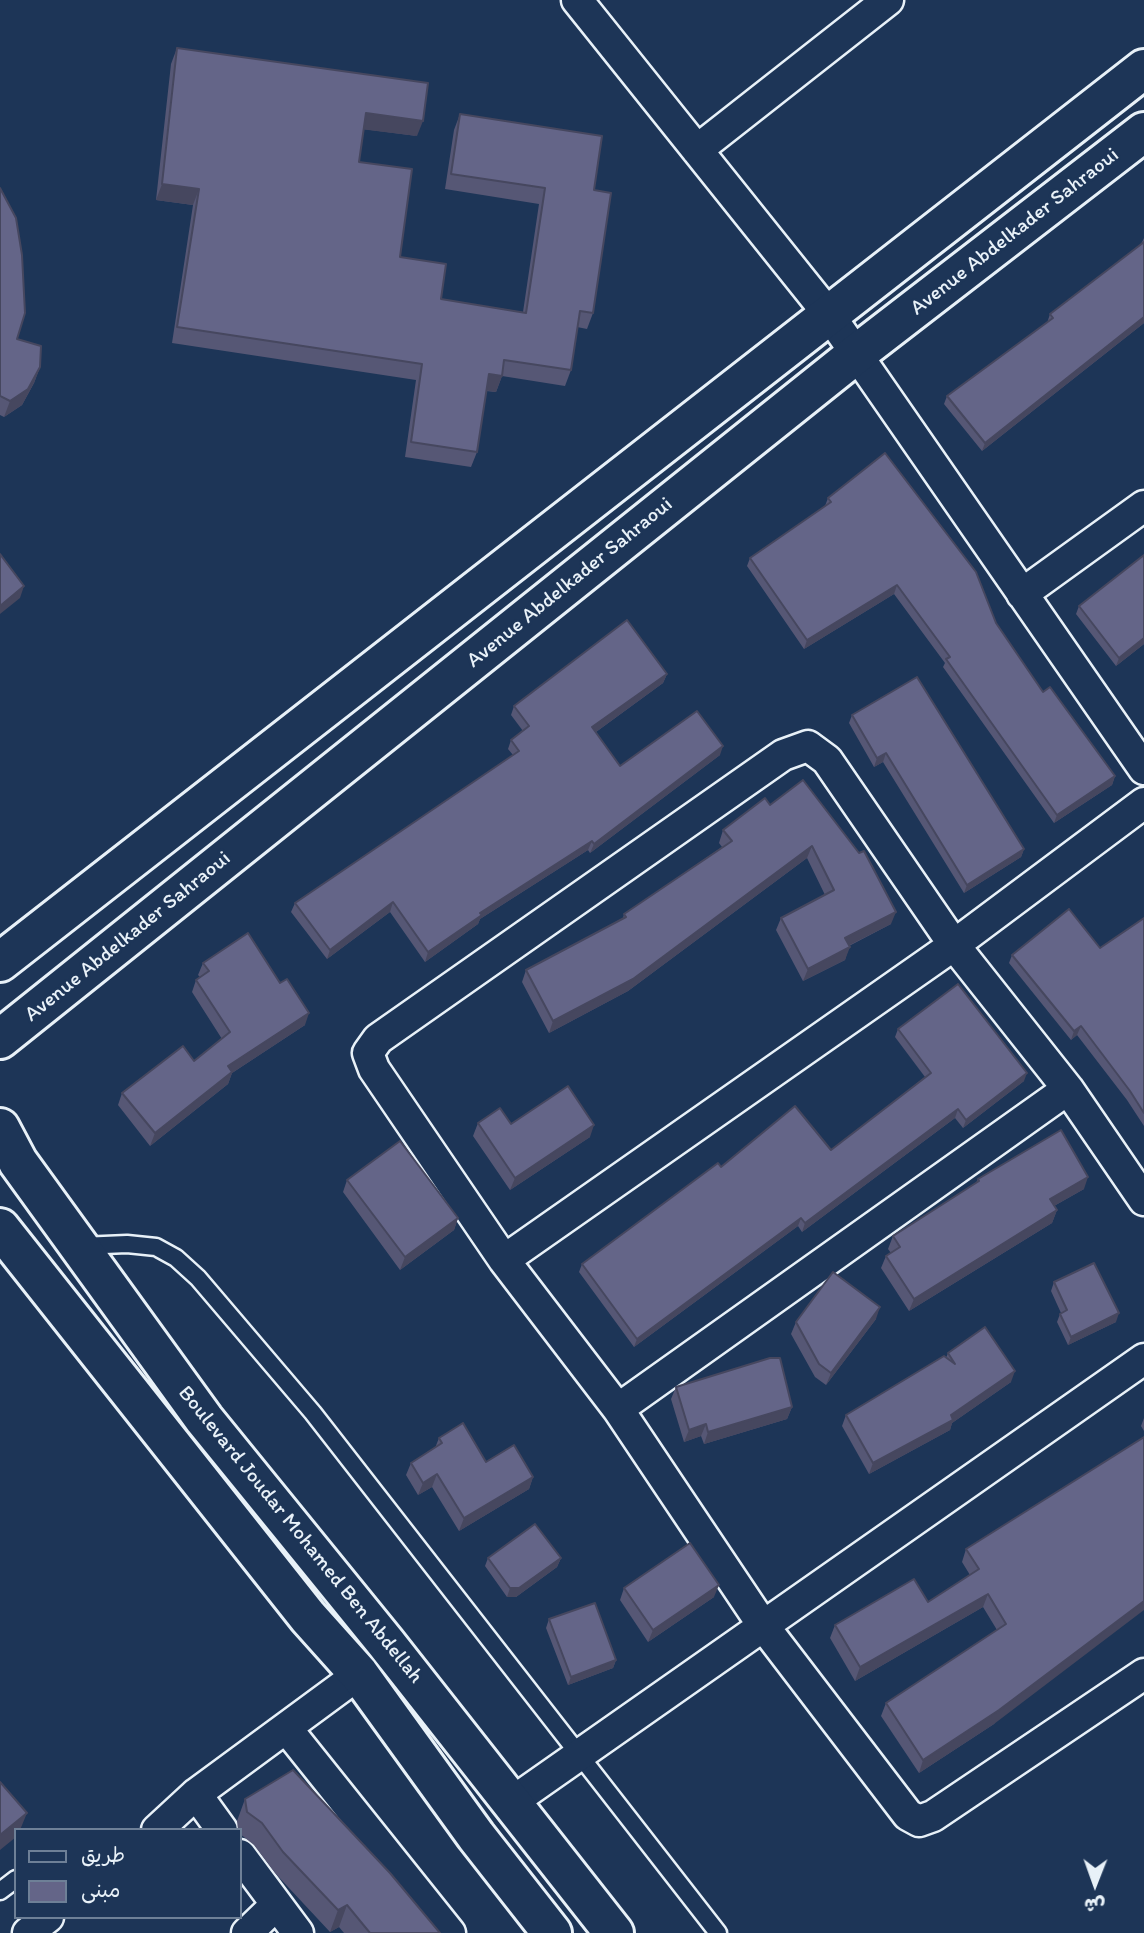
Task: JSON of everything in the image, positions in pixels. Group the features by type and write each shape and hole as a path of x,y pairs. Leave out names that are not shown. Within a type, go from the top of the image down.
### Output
{"main road":[{"path":"0,961 1144,69"},
{"name":"Avenue Abdelkader Sahraoui","path":"0,1039 855,355 1144,132"},
{"name":"Boulevard Joudar Mohamed Ben Abdellah","path":"0,1128 18,1162 204,1419 614,1933"},
{"name":"Boulevard Joudar Mohamed Ben Abdellah","path":"0,1228 308,1617 359,1674 476,1836 552,1933"}],"street":[{"path":"577,0 830,316 1144,769"},
{"path":"697,150 888,0"},
{"path":"1022,594 1144,506"},
{"path":"1144,1200 1068,1089 954,945 827,760 808,746 783,755 378,1039 368,1053 374,1069 504,1260 618,1409 762,1624 908,1815 919,1821 933,1816 1144,1674"},
{"path":"504,1260 954,945 1144,803"},
{"path":"618,1409 1068,1089"},
{"path":"512,1802 762,1624 1144,1359"},
{"path":"159,1828 196,1794 359,1674"},
{"path":"287,1729 450,1933"},
{"path":"196,1794 221,1828"},
{"path":"242,1858 298,1933"},
{"path":"247,1933 276,1905"},
{"path":"28,1933 46,1919"}],"lane":[{"path":"78,1246 127,1244 156,1247 176,1258 198,1278 313,1413 718,1933"}],"building":[{"path":"177,48 428,83 423,121 366,113 359,162 412,169 400,257 446,264 441,299 526,313 545,188 451,174 460,114 602,136 594,190 611,193 593,313 580,311 571,370 504,360 502,376 489,374 477,452 411,442 422,364 177,327 199,189 162,184"},
{"path":"0,188 16,218 22,255 25,313 17,339 41,346 40,367 28,389 10,401 0,396"},
{"path":"1144,242 1144,317 985,443 947,396 1053,318 1050,314"},
{"path":"885,453 976,572 996,623 1043,692 1050,687 1115,776 1057,815 946,659 950,657 897,585 807,640 750,558 831,502 828,498"},
{"path":"0,554 24,586 0,606"},
{"path":"1144,555 1144,638 1119,658 1079,606"},
{"path":"627,620 667,674 592,727 620,766 697,711 723,746 594,844 592,841 480,913 482,915 428,952 393,902 330,950 295,903 519,751 511,740 529,726 514,706"},
{"path":"917,677 1024,849 967,885 886,753 877,758 852,715"},
{"path":"803,780 859,853 864,851 896,912 845,938 850,947 808,969 781,918 834,890 812,846 633,979 553,1021 526,970 626,917 624,914 732,841 723,830 765,798 770,805"},
{"path":"1069,909 1100,948 1144,918 1144,1113 1081,1026 1074,1031 1012,955"},
{"path":"248,933 280,983 287,979 309,1013 228,1066 232,1072 155,1133 122,1093 183,1046 194,1061 230,1032 196,980 209,971 203,963"},
{"path":"958,984 1027,1073 966,1120 958,1109 805,1223 801,1218 637,1339 582,1264 718,1163 721,1167 795,1106 831,1150 931,1073 898,1029"},
{"path":"568,1086 594,1125 515,1178 478,1123 500,1108 511,1124"},
{"path":"1061,1130 1088,1177 1050,1199 1057,1210 914,1299 886,1256 900,1247 893,1236 979,1181 978,1179"},
{"path":"400,1141 458,1218 405,1257 347,1180"},
{"path":"1094,1263 1119,1313 1071,1337 1060,1314 1067,1310 1054,1282"},
{"path":"833,1272 880,1307 831,1373 819,1364 796,1322"},
{"path":"985,1327 1015,1371 951,1415 953,1420 873,1463 846,1415 944,1356 955,1364 948,1353"},
{"path":"770,1358 780,1358 792,1407 708,1432 706,1424 689,1430 676,1387"},
{"path":"463,1423 486,1462 514,1445 533,1477 464,1518 437,1474 423,1483 411,1463 442,1443 439,1438"},
{"path":"1144,1437 1144,1601 999,1710 923,1760 886,1703 1006,1624 988,1594 860,1667 835,1625 914,1579 928,1602 979,1569 966,1549"},
{"path":"535,1524 561,1558 519,1588 510,1588 488,1558"},
{"path":"690,1543 719,1585 653,1630 624,1588"},
{"path":"595,1603 616,1660 571,1677 549,1619"},
{"path":"293,1770 390,1873 440,1933 370,1933 347,1905 338,1910 283,1852 262,1823 247,1812 245,1799"},
{"path":"0,1782 27,1813 0,1835"}]}
